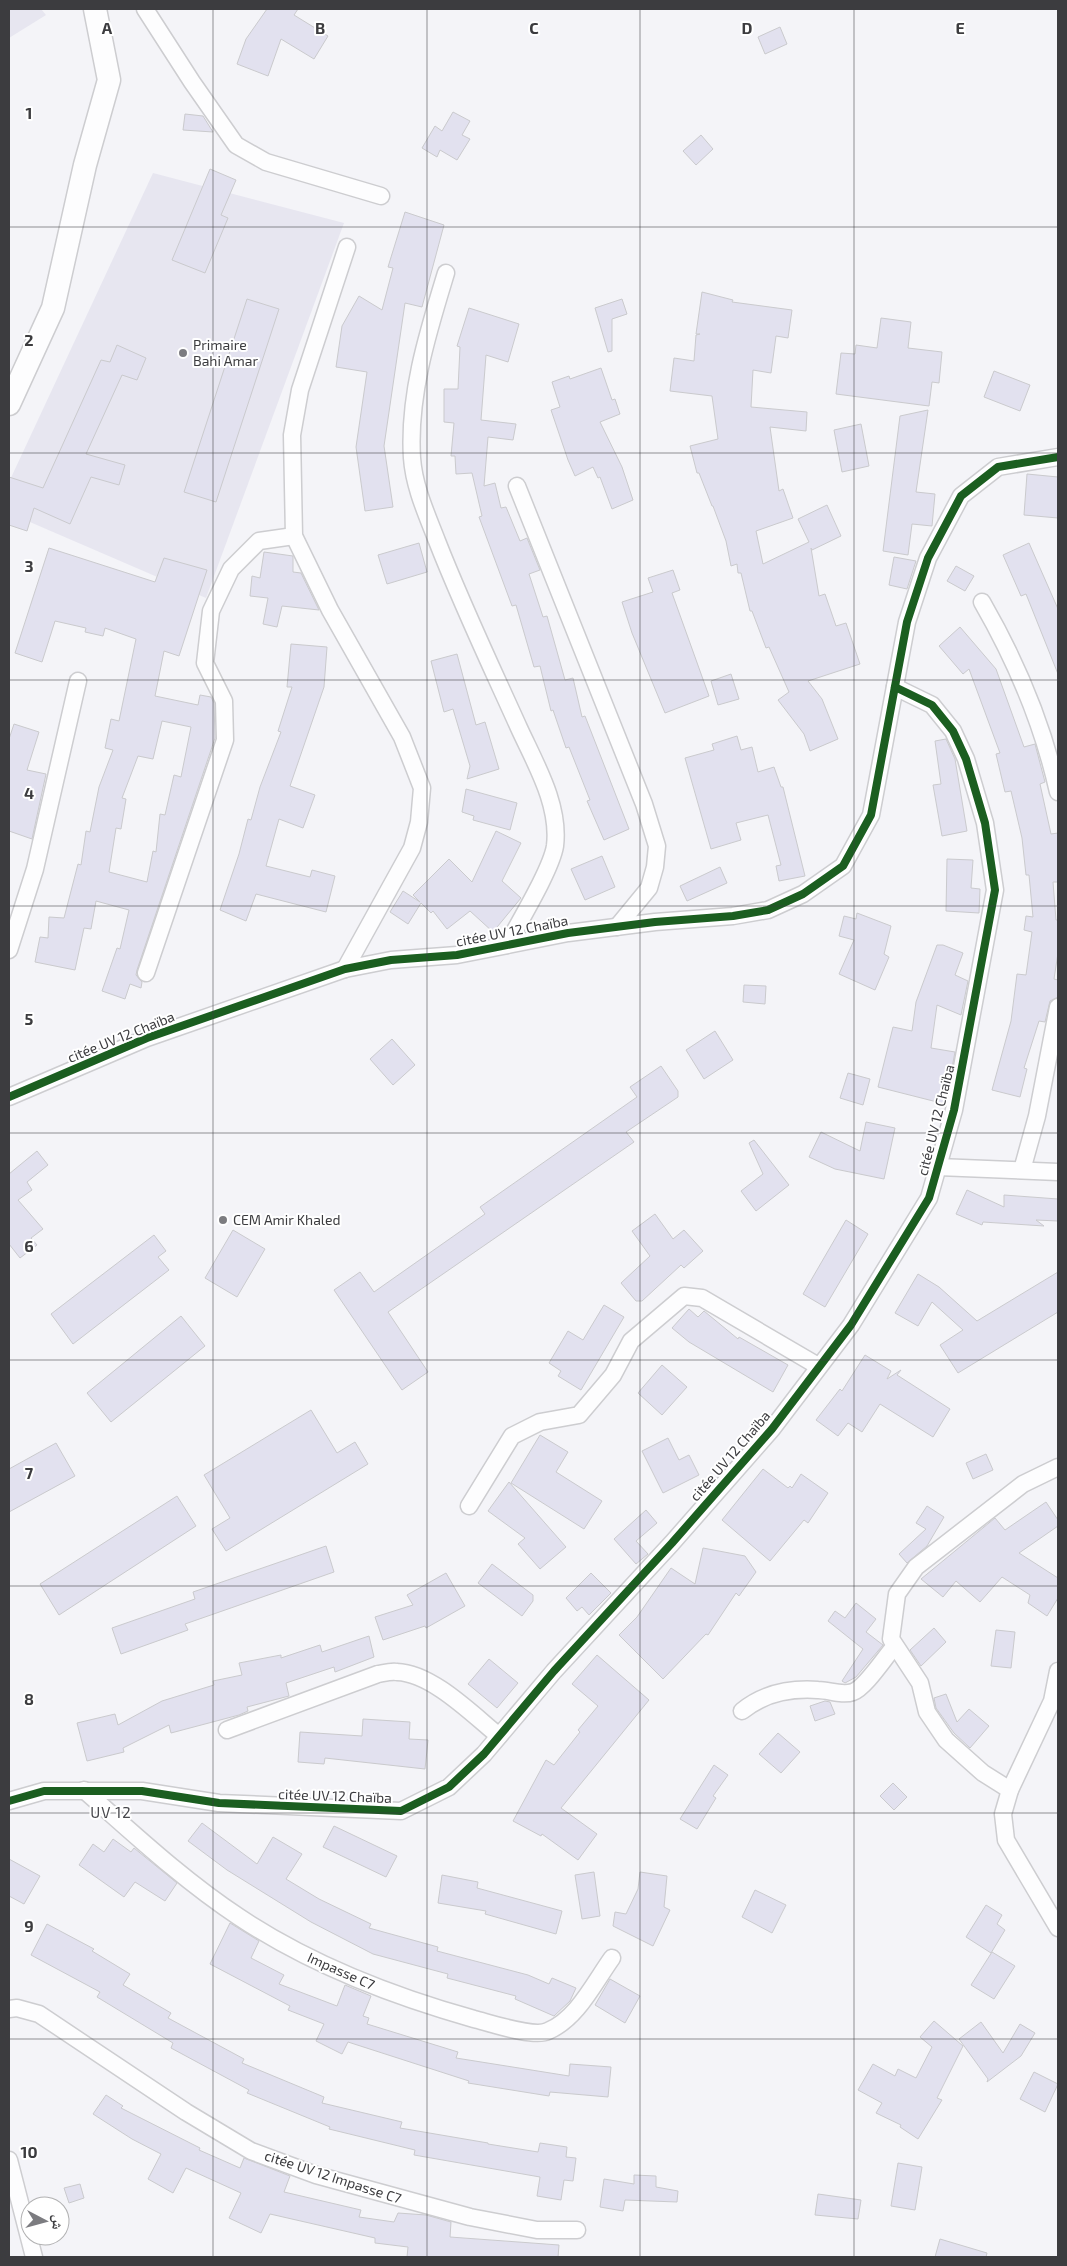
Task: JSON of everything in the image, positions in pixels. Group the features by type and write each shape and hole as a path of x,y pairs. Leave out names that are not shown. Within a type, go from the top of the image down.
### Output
{"street":[{"path":"9,404 53,308 85,165 109,80 95,9"},
{"path":"145,9 192,82 236,145 266,162 382,196"},
{"path":"345,969 412,848 419,822 422,788 402,737 330,610 294,536 292,435 300,390 347,247"},
{"path":"446,273 422,354 414,421 412,459 419,493 459,599 537,767 551,802 556,826 554,848 548,867 507,945"},
{"name":"citée UV 12 Chaïba","path":"9,1097 148,1038 345,969 390,960 457,956 568,933 733,916 768,910 803,894 843,866 871,816 908,622 928,558 961,496 998,467 1058,457"},
{"path":"517,486 644,804 657,846 655,867 649,888 617,927"},
{"path":"146,973 225,740 224,701 205,663 211,611 231,569 259,541 294,536"},
{"path":"982,602 997,628 1031,703 1058,792"},
{"path":"9,950 35,869 78,681"},
{"name":"citée UV 12 Chaïba","path":"9,1801 44,1791 142,1791 219,1804 401,1811 449,1787 499,1736 554,1671 772,1429 851,1325 929,1198 954,1110 995,890 985,823 966,759 953,731 932,705 895,687"},
{"path":"1022,1170 1037,1116 1058,1007"},
{"path":"938,1167 1058,1172"},
{"path":"469,1506 512,1436 540,1422 579,1415 613,1375 631,1341 684,1296 702,1298 818,1366"},
{"path":"1010,1790 982,1772 946,1740 927,1712 920,1683 894,1647 891,1639 897,1594 916,1567 1023,1484 1058,1467"},
{"path":"742,1711 756,1699 779,1691 817,1690 853,1692 862,1687 894,1647"},
{"path":"1058,1670 1052,1701 1010,1790 1003,1814 1006,1840 1058,1928"},
{"path":"227,1730 378,1674 398,1672 415,1676 438,1687 499,1736"},
{"name":"Impasse C7","path":"84,1790 173,1869 240,1918 327,1967 417,2003 515,2030 547,2032 570,2017 612,1958"},
{"name":"citée UV 12 Impasse C7","path":"9,2009 17,2008 39,2014 186,2112 251,2151 316,2175 470,2217 537,2230 577,2230"},
{"path":"10,2168 34,2257"}],"shaded area":[{"path":"9,9 41,9 46,15 9,38"},
{"name":"Primaire Bahi Amar","path":"153,173 344,223 206,598 9,513 9,482"}],"building":[{"path":"267,9 298,9 294,15 328,36 314,59 281,39 268,76 237,64 246,39"},
{"path":"780,27 787,44 765,54 758,37"},
{"path":"453,112 470,121 462,135 470,139 457,160 440,150 437,157 422,148 435,126 442,131"},
{"path":"185,114 203,116 213,132 183,130"},
{"path":"701,135 713,149 696,165 683,151"},
{"path":"210,169 236,180 221,215 228,218 205,273 172,260"},
{"path":"405,212 444,225 422,307 405,303 384,446 393,507 365,511 356,447 367,372 336,367 342,326 359,296 382,310 393,268 388,267"},
{"path":"702,292 733,300 732,302 792,310 788,338 776,336 771,373 753,370 751,407 807,412 806,431 770,427 779,491 783,489 793,518 756,531 763,564 809,542 798,519 827,505 841,536 812,550 811,548 819,596 825,594 836,626 846,623 860,664 808,681 822,699 838,739 810,751 804,734 778,700 789,692 769,647 766,648 752,611 750,611 737,564 731,566 726,541 699,473 697,473 690,446 718,439 712,396 670,391 674,358 694,361 696,335 700,334 696,334"},
{"path":"247,299 279,309 216,502 184,492"},
{"path":"622,299 627,314 612,319 612,351 608,352 595,308"},
{"path":"469,308 519,324 508,362 486,355 481,420 516,424 513,440 488,437 484,486 495,483 501,508 506,507 520,541 527,538 540,570 529,574 543,617 547,616 565,680 573,678 582,717 585,716 629,829 604,840 587,801 590,800 569,747 566,748 553,710 551,711 540,666 534,667 516,605 512,606 479,517 482,516 472,473 456,474 455,456 451,456 454,423 444,422 444,389 458,389 460,347 457,346"},
{"path":"881,318 911,322 908,348 942,352 939,383 932,382 929,406 836,394 841,353 855,354 856,345 877,348"},
{"path":"117,345 146,358 137,380 122,375 86,454 125,465 119,485 91,477 70,524 34,508 27,531 9,525 9,477 43,488 101,360 110,362"},
{"path":"601,368 612,400 615,399 620,414 600,422 622,467 633,500 612,509 600,477 598,478 593,467 575,476 551,410 560,407 552,382 569,376 570,379"},
{"path":"994,371 1030,385 1020,411 984,397"},
{"path":"928,410 916,492 935,494 932,526 912,524 908,555 883,551 900,416"},
{"path":"861,424 869,466 842,472 834,430"},
{"path":"1027,474 1058,477 1058,518 1024,515"},
{"path":"419,543 427,572 387,584 378,555"},
{"path":"1029,543 1058,609 1058,674 1026,594 1021,596 1003,555"},
{"path":"49,548 155,582 164,558 207,570 179,656 164,651 155,696 198,705 200,695 211,697 214,703 215,738 137,970 136,975 142,982 141,988 130,984 125,999 102,991 117,948 120,949 129,910 96,901 91,929 84,928 75,970 35,962 40,937 48,938 49,917 64,918 78,864 81,865 86,831 90,832 99,787 113,750 105,748 111,719 119,721 136,639 105,628 103,636 85,632 86,628 55,621 42,662 15,653","holes":["162,721 191,727 181,777 174,775 165,815 160,814 156,852 153,851 147,882 109,872 116,828 121,829 126,799 122,798 138,756 153,759"]},
{"path":"264,552 293,556 293,572 301,573 319,610 282,606 277,627 263,624 268,598 250,596 252,576 260,578"},
{"path":"894,557 916,561 907,589 889,585"},
{"path":"956,566 974,576 965,591 947,581"},
{"path":"673,570 680,590 672,593 709,696 665,713 632,633 622,602 653,592 648,578"},
{"path":"960,627 996,669 1024,747 1035,744 1045,782 1040,784 1051,834 1058,833 1058,882 1053,882 1056,920 1058,920 1058,953 1054,979 1058,980 1058,997 1050,1001 1045,1022 1039,1021 1024,1068 1027,1069 1020,1097 992,1090 1011,1021 1017,974 1026,975 1032,932 1024,930 1026,916 1033,917 1029,875 1026,875 1022,838 1011,791 1005,792 996,754 1000,753 969,669 963,674 939,646"},
{"path":"291,644 327,647 324,687 290,786 315,795 303,828 279,819 266,866 310,877 312,870 335,876 326,912 256,894 246,921 220,910 239,854 248,819 251,820 260,787 281,732 278,731 292,687 287,687"},
{"path":"457,654 476,725 485,722 499,769 467,779 470,766 453,709 444,712 431,661"},
{"path":"731,674 739,699 718,705 711,681"},
{"path":"14,724 39,732 27,770 46,774 32,839 9,831 9,739"},
{"path":"737,736 741,750 752,747 758,772 774,767 781,787 783,787 805,876 779,881 776,866 781,865 768,815 736,823 741,840 711,849 685,758 714,750 712,744"},
{"path":"946,739 955,759 967,831 942,836 933,785 941,784 935,741"},
{"path":"466,789 517,803 510,830 473,820 474,816 462,812"},
{"path":"496,831 521,843 502,881 521,898 493,932 470,911 447,929 433,911 431,913 421,903 408,924 390,912 403,891 420,902 413,895 449,859 472,882"},
{"path":"602,856 615,887 585,900 571,869"},
{"path":"947,859 973,860 971,888 980,889 979,913 946,911"},
{"path":"720,867 727,883 687,901 680,886"},
{"path":"857,913 891,926 884,954 889,957 875,990 839,974 854,940 839,936 844,916 856,919"},
{"path":"937,945 943,945 963,953 955,975 968,981 961,1015 937,1005 931,1048 955,1052 945,1104 878,1087 893,1027 912,1031 916,1002"},
{"path":"744,985 766,986 765,1004 743,1002"},
{"path":"715,1031 733,1060 704,1079 686,1050"},
{"path":"392,1039 415,1065 393,1085 370,1059"},
{"path":"661,1066 678,1091 678,1097 626,1132 634,1142 388,1312 428,1372 402,1390 334,1290 360,1272 374,1292 485,1214 480,1207 637,1097 630,1087"},
{"path":"848,1073 870,1079 863,1105 840,1098"},
{"path":"866,1122 895,1128 884,1179 835,1169 809,1157 821,1132 860,1151"},
{"path":"754,1140 789,1185 756,1211 741,1191 763,1174 749,1143"},
{"path":"37,1151 48,1165 27,1182 32,1190 18,1200 43,1229 31,1238 37,1245 20,1258 9,1244 9,1174"},
{"path":"967,1190 1004,1207 1004,1195 1058,1199 1058,1221 1036,1220 1044,1226 983,1222 982,1225 956,1214"},
{"path":"655,1214 673,1239 684,1230 703,1251 684,1268 681,1265 642,1301 636,1301 621,1283 650,1256 632,1231"},
{"path":"846,1220 868,1234 825,1307 803,1294"},
{"path":"233,1230 265,1249 237,1297 205,1278"},
{"path":"154,1235 166,1251 158,1257 169,1270 73,1344 51,1314"},
{"path":"1058,1272 1058,1312 958,1373 940,1345 963,1330 932,1302 918,1326 895,1313 918,1274 939,1287 977,1321"},
{"path":"604,1305 624,1317 581,1390 558,1376 561,1371 549,1363 568,1331 583,1340"},
{"path":"689,1309 698,1317 704,1311 738,1339 739,1337 788,1365 773,1392 689,1342 672,1328"},
{"path":"181,1316 205,1346 111,1422 87,1393"},
{"path":"865,1355 891,1371 887,1379 901,1370 897,1375 950,1409 933,1437 880,1404 862,1432 848,1423 838,1436 816,1420 840,1389 842,1391"},
{"path":"662,1365 687,1387 662,1415 638,1393"},
{"path":"311,1410 337,1453 355,1442 368,1464 226,1551 212,1529 230,1518 204,1475"},
{"path":"540,1435 568,1452 556,1472 602,1501 584,1529 511,1483"},
{"path":"668,1438 679,1460 689,1455 699,1475 663,1493 642,1451"},
{"path":"56,1443 75,1476 9,1512 9,1469"},
{"path":"986,1454 993,1470 973,1479 966,1463"},
{"path":"763,1469 788,1488 790,1486 792,1488 801,1474 828,1493 808,1523 804,1520 770,1561 722,1520"},
{"path":"509,1482 566,1547 540,1569 518,1544 525,1538 488,1511"},
{"path":"177,1496 196,1526 59,1615 40,1584"},
{"path":"1046,1502 1058,1520 1058,1526 1019,1553 1058,1578 1058,1598 1047,1616 1028,1603 1030,1595 1002,1577 980,1602 956,1581 943,1597 921,1579 995,1518 1005,1530"},
{"path":"927,1506 944,1517 927,1546 907,1563 899,1554 926,1529 916,1523"},
{"path":"646,1510 657,1523 636,1541 648,1554 636,1564 614,1539"},
{"path":"326,1546 334,1572 185,1624 188,1630 121,1654 112,1628 195,1599 193,1592"},
{"path":"703,1548 745,1556 756,1572 739,1596 736,1593 708,1635 706,1634 663,1679 619,1635 637,1617 671,1568 695,1584"},
{"path":"492,1564 533,1595 533,1601 522,1616 478,1583"},
{"path":"446,1573 465,1606 426,1628 425,1626 383,1640 375,1617 413,1605 407,1595"},
{"path":"591,1573 611,1593 589,1615 582,1607 577,1611 566,1598"},
{"path":"856,1603 876,1619 866,1632 883,1645 856,1677 845,1683 842,1681 863,1649 828,1621 835,1611 845,1618"},
{"path":"934,1628 946,1642 921,1666 910,1650"},
{"path":"996,1630 1015,1632 1011,1668 991,1666"},
{"path":"369,1636 374,1657 335,1672 334,1667 286,1683 289,1696 247,1707 248,1711 239,1715 171,1733 169,1725 123,1748 124,1752 87,1761 77,1723 115,1714 118,1725 162,1701 214,1685 213,1681 242,1675 239,1663 281,1655 281,1658 320,1645 322,1652"},
{"path":"597,1655 649,1700 561,1808 597,1834 578,1860 542,1834 541,1836 513,1821 546,1760 554,1765 580,1732 578,1730 598,1706 572,1684"},
{"path":"489,1659 518,1683 497,1708 468,1684"},
{"path":"946,1694 957,1722 969,1709 989,1726 970,1748 954,1733 936,1708 934,1698"},
{"path":"825,1701 830,1702 835,1714 815,1721 810,1706"},
{"path":"363,1719 410,1722 409,1739 428,1740 425,1769 325,1758 324,1764 298,1762 300,1732 362,1736"},
{"path":"778,1733 800,1752 781,1773 759,1754"},
{"path":"714,1765 728,1775 713,1796 716,1798 697,1829 680,1819"},
{"path":"893,1783 907,1797 894,1810 880,1796"},
{"path":"202,1823 257,1864 273,1837 302,1854 286,1879 319,1899 371,1924 369,1928 438,1947 437,1951 528,1975 549,1984 552,1978 576,1988 570,2001 554,2016 515,1999 516,1996 447,1978 448,1974 373,1954 311,1922 227,1870 188,1841"},
{"path":"334,1826 397,1856 386,1877 323,1847"},
{"path":"113,1839 131,1852 134,1848 177,1883 165,1901 135,1882 124,1897 79,1865 93,1844 104,1852"},
{"path":"9,1859 40,1876 24,1904 9,1896"},
{"path":"594,1872 600,1916 582,1919 575,1875"},
{"path":"640,1872 667,1876 664,1907 670,1910 653,1946 613,1926 615,1912 626,1914 638,1889"},
{"path":"442,1875 478,1882 477,1888 562,1911 556,1934 485,1914 486,1911 438,1903"},
{"path":"755,1890 786,1905 772,1933 742,1917"},
{"path":"986,1905 1002,1915 997,1924 1005,1930 991,1953 966,1937"},
{"path":"230,1923 259,1941 251,1958 284,1975 279,1984 337,2006 345,1985 371,1996 363,2016 369,2018 367,2024 458,2052 456,2058 569,2076 570,2064 611,2067 608,2097 550,2092 549,2096 468,2083 469,2081 348,2042 342,2054 316,2041 324,2024 288,2010 290,2006 210,1964"},
{"path":"47,1924 94,1949 92,1951 130,1974 123,1985 171,2013 168,2018 244,2059 242,2063 324,2097 322,2103 402,2122 400,2128 488,2144 538,2152 540,2143 567,2147 566,2157 576,2158 573,2181 564,2180 561,2200 537,2196 540,2177 414,2155 415,2150 329,2129 330,2127 247,2093 249,2090 171,2048 173,2043 97,1997 100,1992 31,1955"},
{"path":"992,1952 1015,1966 994,1999 971,1985"},
{"path":"610,1979 640,1996 625,2023 595,2005"},
{"path":"934,2021 963,2046 937,2098 942,2100 918,2139 900,2127 901,2125 876,2113 882,2103 858,2090 873,2064 895,2076 898,2069 916,2078 932,2047 920,2037"},
{"path":"981,2022 1003,2053 1020,2024 1035,2033 1021,2056 987,2082 988,2079 959,2039"},
{"path":"1034,2072 1058,2084 1045,2112 1020,2099"},
{"path":"106,2095 123,2106 121,2108 200,2148 199,2150 240,2168 244,2158 290,2176 284,2192 361,2210 359,2217 394,2222 398,2213 426,2215 451,2222 450,2237 559,2245 558,2257 407,2257 408,2247 375,2243 375,2238 270,2214 261,2233 229,2218 241,2193 186,2168 173,2193 148,2179 161,2154 132,2139 93,2114"},
{"path":"898,2163 922,2167 915,2210 891,2206"},
{"path":"634,2175 656,2176 656,2187 678,2191 677,2202 625,2200 623,2211 600,2207 604,2179 634,2184"},
{"path":"80,2184 84,2198 70,2203 70,2196 67,2196 64,2188"},
{"path":"818,2194 861,2200 858,2219 815,2215"},
{"path":"940,2239 987,2253 986,2257 935,2257"}],"cycle path":[{"path":"9,1097 147,1038 345,969 391,960 457,955 568,933 655,922 733,916 768,910 803,894 843,866 871,815 907,622 928,558 961,496 998,467 1058,457"},
{"path":"9,1801 44,1791 142,1791 219,1803 401,1811 449,1787 484,1754 554,1671 672,1543 772,1429 851,1325 929,1198 954,1110 995,890 985,823 966,759 953,731 932,705 895,687"}],"place":[{"name":"Primaire Bahi Amar","path":"183,353"},
{"name":"CEM Amir Khaled","path":"223,1220"}],"district":[{"name":"UV 12","path":"111,1813"}]}
